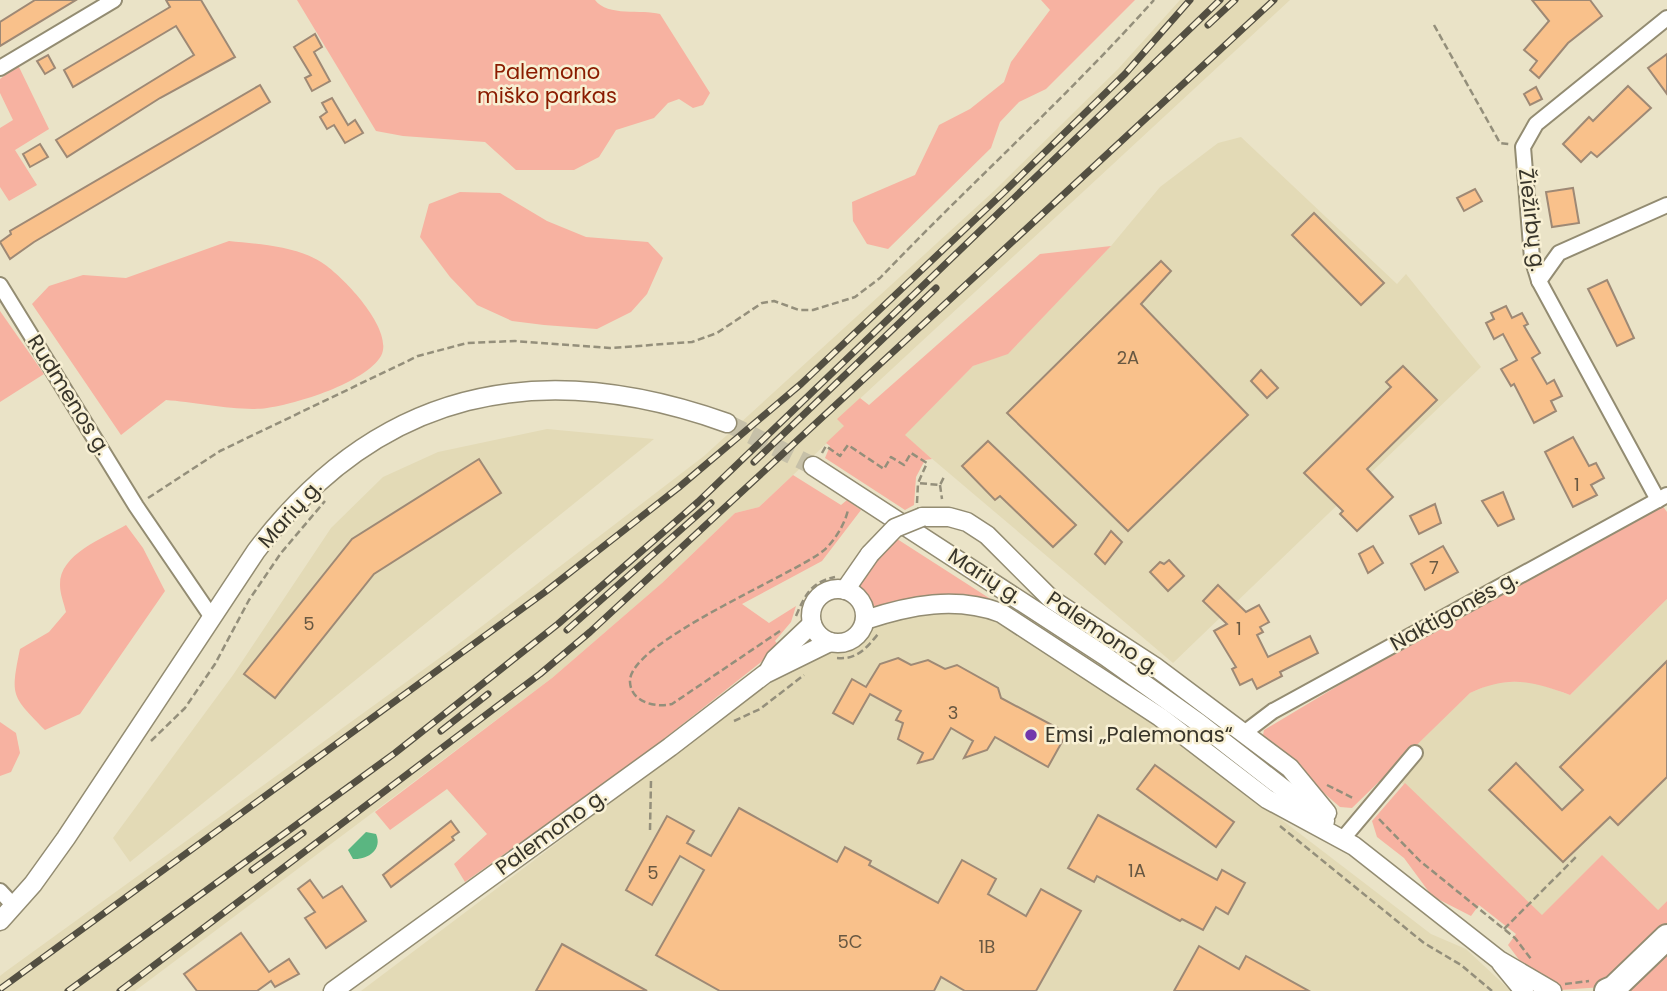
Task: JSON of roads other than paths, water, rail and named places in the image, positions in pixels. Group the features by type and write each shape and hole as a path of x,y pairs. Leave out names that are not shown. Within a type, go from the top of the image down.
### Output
{"highway":[{"path":"1611,990 1667,937"}],"street":[{"path":"0,68 114,0"},
{"name":"Žiežirbų g.","path":"1662,498 1539,281 1532,258 1523,147 1536,124 1667,18"},
{"path":"1539,281 1559,253 1667,205"},
{"name":"Rudmenos g.","path":"0,285 136,506 211,616"},
{"name":"Marių g.","path":"0,921 66,838 211,616 287,511 316,482 354,453 387,433 444,408 499,393 553,389 603,390 684,407 727,423"},
{"name":"Marių g.","path":"815,462 1115,663 1199,723 1350,841"},
{"name":"Naktigonės g.","path":"1244,733 1273,711 1662,498"},
{"name":"Palemono g.","path":"768,672 775,659 812,624 813,605 818,597 843,583 895,528 918,513 967,522 987,535 1051,600 1154,666 1290,768 1350,841"},
{"path":"843,583 861,601 865,620"},
{"name":"Palemono g.","path":"333,991 768,672 848,642 862,629 865,620 885,613 948,602 985,607 1001,614 1053,645 1160,717 1267,799 1350,841 1499,960 1524,991"},
{"path":"812,624 831,650"},
{"path":"1350,841 1415,754"},
{"path":"0,891 14,906"},
{"name":"Palemono g.","path":"1499,960 1555,987"}],"tunnel":[{"path":"727,423 813,466"}],"railway":[{"path":"0,989 545,592 678,488 801,384 1003,193 1125,74 1190,0"},
{"path":"68,991 395,753 558,624 698,502 1220,0"},
{"path":"1208,25 1235,0"},
{"path":"120,991 540,674 590,632 1274,0"},
{"path":"754,462 936,288"},
{"path":"567,630 711,503"},
{"path":"441,731 488,694"},
{"path":"252,870 303,833"}],"place":[{"name":"Emsi „Palemonas“","path":"1031,735"}],"park label":[{"name":"Palemono miško parkas","path":"547,84"}]}
